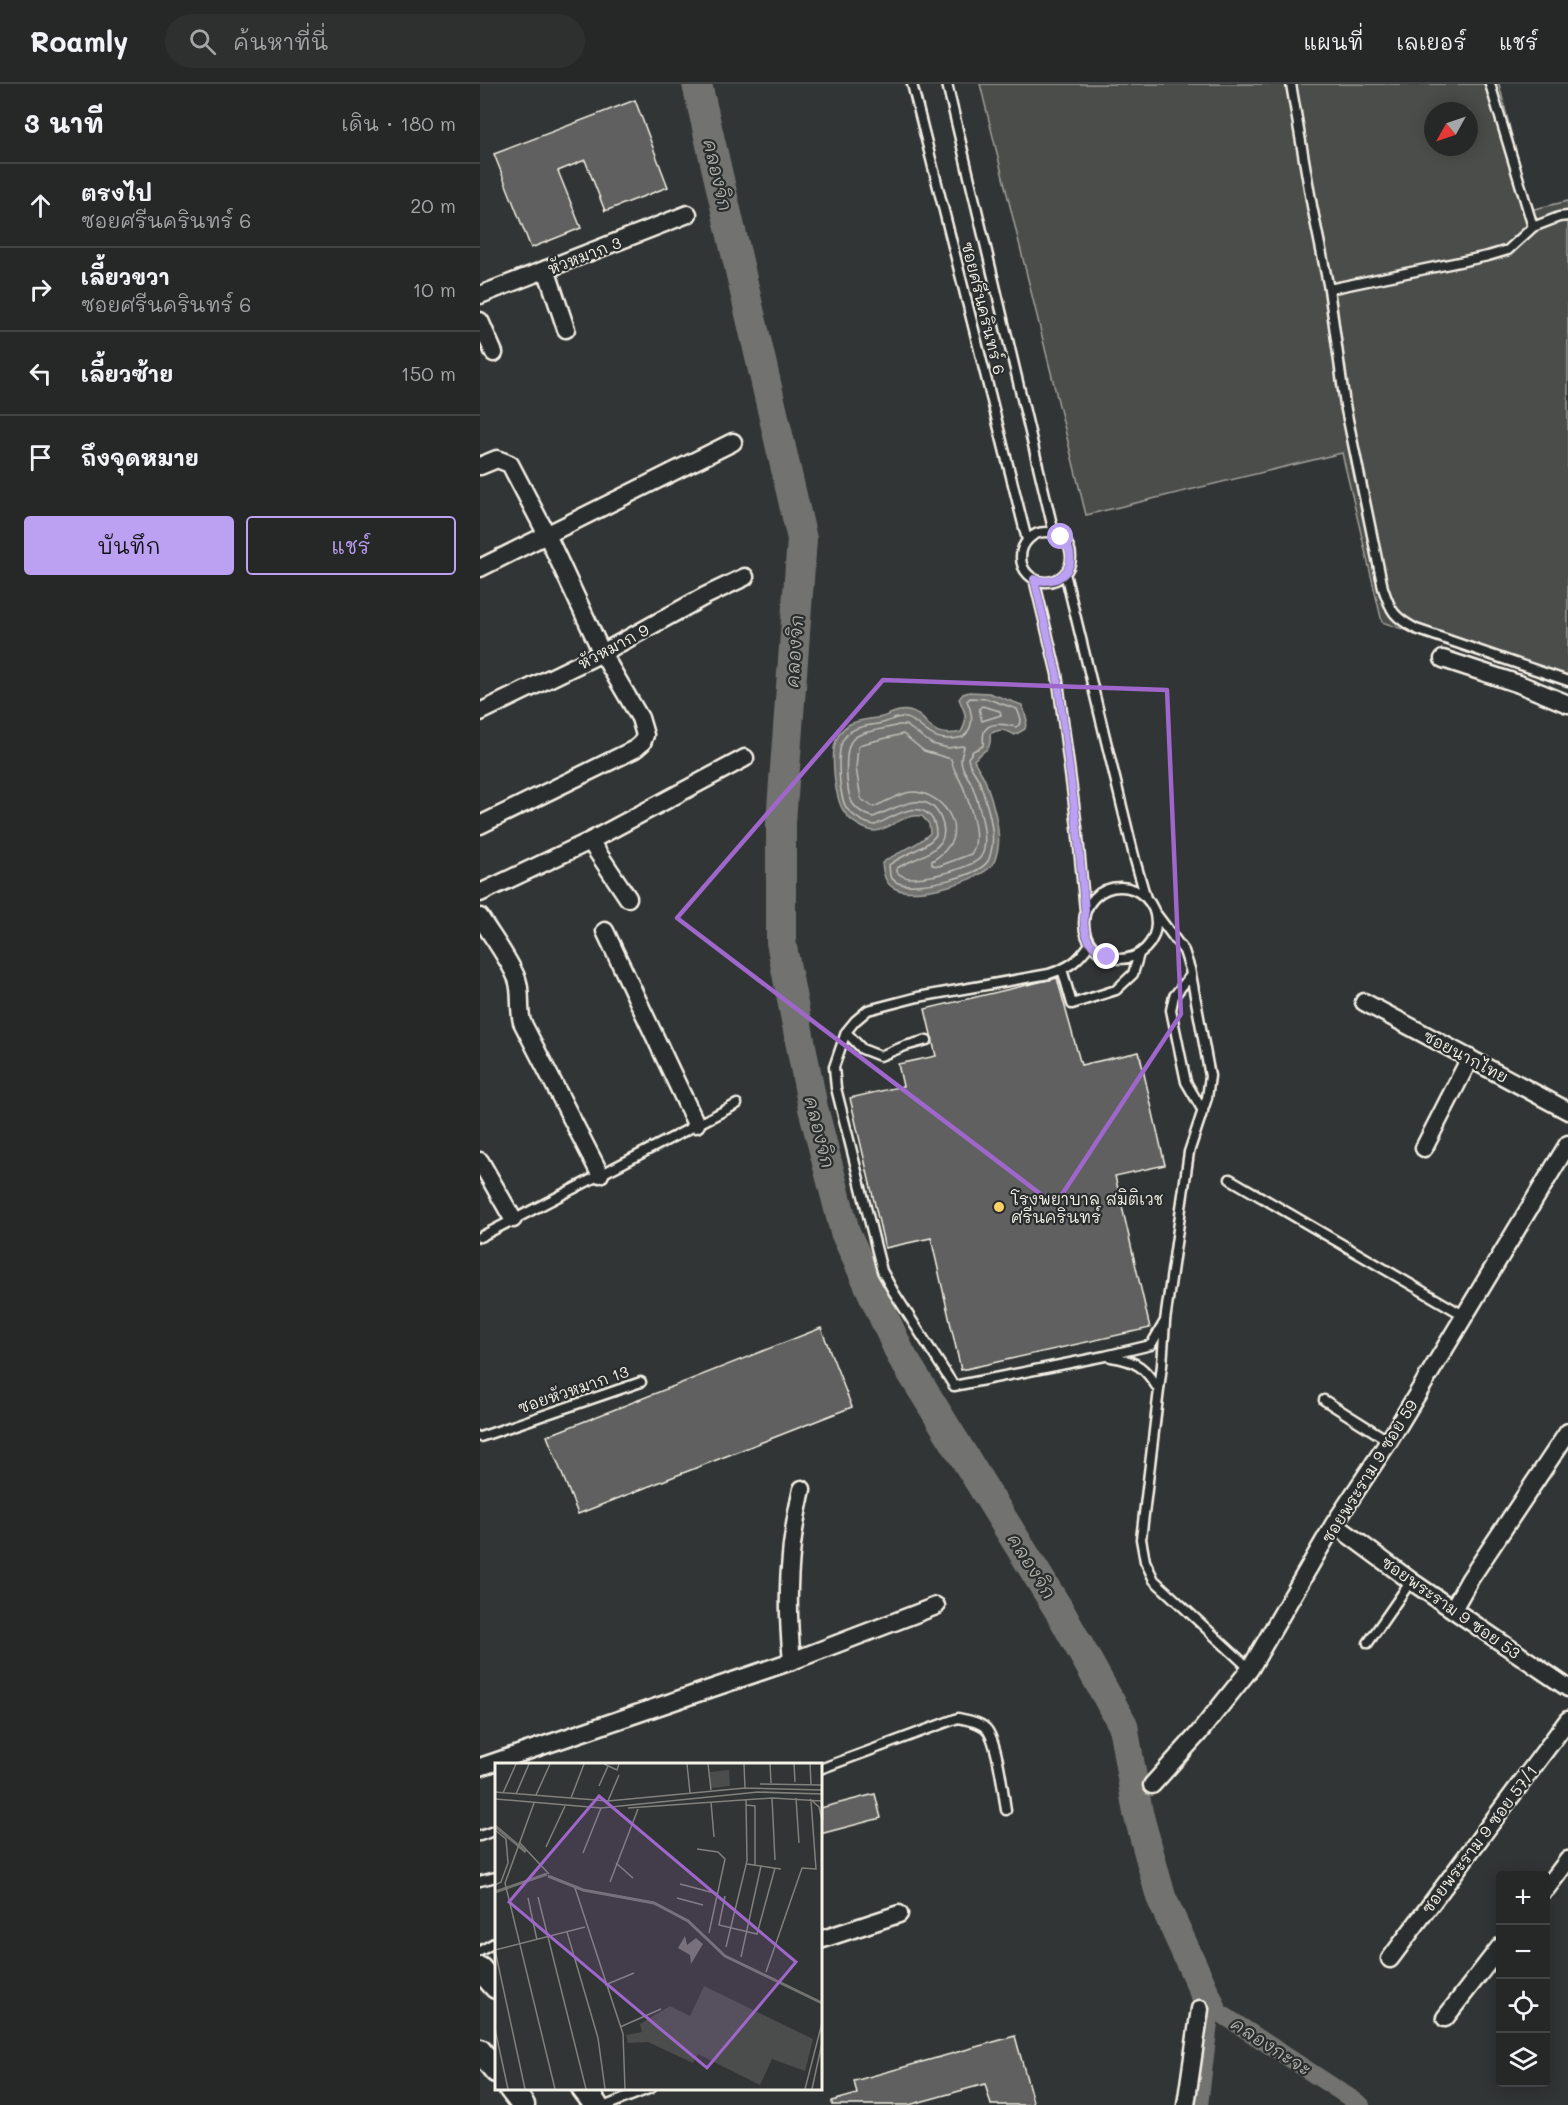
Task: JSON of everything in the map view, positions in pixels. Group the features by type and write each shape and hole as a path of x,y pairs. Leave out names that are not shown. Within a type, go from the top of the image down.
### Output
{"main road":[{"path":"480,1969 495,1986"},
{"path":"480,2051 495,2070"},
{"path":"512,2090 523,2105"},
{"path":"585,2090 596,2105"}],"street":[{"name":"หัวหมาก 3","path":"480,295 688,214"},
{"path":"546,269 566,329"},
{"path":"480,321 494,353"},
{"path":"480,568 734,442"},
{"path":"480,466 497,459 510,464 547,535 602,653 640,718 645,735 642,743 627,753 480,825"},
{"name":"หัวหมาก 9","path":"480,711 602,653 705,596 745,577"},
{"path":"1443,659 1519,684 1568,704"},
{"path":"480,893 590,841 745,758"},
{"path":"590,841 628,898"},
{"path":"480,916 518,980 519,1010 522,1022 600,1174"},
{"path":"605,931 696,1124"},
{"name":"ซอยนากไทย","path":"1364,1002 1568,1112"},
{"path":"1424,1148 1470,1058"},
{"name":"ซอยพระราม 9 ซอย 59","path":"1152,1785 1198,1734 1250,1669 1334,1524 1389,1441 1568,1144"},
{"path":"480,1161 513,1219"},
{"path":"1453,1609 1470,1579 1568,1432"},
{"path":"792,1661 787,1602 794,1523 802,1489"},
{"name":"ซอยพระราม 9 ซอย 53","path":"1334,1524 1411,1581 1568,1688"},
{"path":"480,1767 792,1661 936,1606"},
{"name":"ซอยพระราม 9 ซอย 57/1","path":"1390,1959 1568,1720"},
{"path":"1550,1883 1568,1860"},
{"path":"822,1939 899,1914"},
{"path":"1445,2018 1496,1952"},
{"path":"1186,2105 1200,2009"}],"lane":[{"name":"ซอยศรีนครินทร์ 6","path":"912,84 1027,540 1021,554 1021,561 1034,579"},
{"name":"ซอยศรีนครินทร์ 6","path":"947,84 1054,533 1066,542 1070,550 1071,558 1065,573"},
{"path":"1291,84 1329,289 1345,405 1383,588 1391,611 1400,620 1416,629 1568,681"},
{"path":"1490,84 1533,227"},
{"path":"1329,289 1488,256 1508,249 1533,227 1558,217 1568,216"},
{"path":"1027,540 1039,533 1054,533"},
{"path":"1154,911 1156,923 1154,935 1148,946 1129,959 1118,960 1097,952 1085,934 1077,827 1057,674 1034,579 1047,582 1065,573 1146,898 1184,951 1191,975 1210,1076 1203,1111 1189,1152 1165,1321 1141,1539 1145,1562 1154,1580 1250,1669"},
{"path":"1085,910 1091,900 1112,887 1125,887 1137,891 1146,898"},
{"path":"1090,944 1080,958 1069,967 1049,974 918,997 868,1011 846,1032 834,1067 836,1088 882,1271 954,1386 1151,1345 1165,1321"},
{"path":"1062,969 1072,1004 1116,990 1133,974 1139,954"},
{"path":"1191,975 1174,996 1171,1010 1186,1082 1203,1111"},
{"path":"846,1032 862,1049 880,1056 927,1040"},
{"path":"480,1237 737,1104"},
{"path":"1230,1179 1465,1316"},
{"path":"1105,1356 1137,1363 1150,1376 1159,1391"},
{"name":"ซอยหัวหมาก 13","path":"480,1437 641,1382"},
{"path":"1324,1400 1389,1441"},
{"path":"1368,1643 1411,1581"},
{"path":"822,1768 958,1718 974,1722 987,1729 993,1743 1006,1810"},
{"path":"480,1836 495,1830"},
{"path":"480,1881 495,1876"},
{"path":"480,1951 495,1943"},
{"path":"608,2105 646,2090"}],"highlighted area":[{"path":"883,680 1167,690 1181,1014 1055,1205 677,918"}],"shaded area":[{"path":"980,84 1499,84 1530,210 1568,201 1568,686 1382,622 1342,453 1086,515"}],"water":[{"path":"989,693 1022,705 1027,720 1025,729 1015,735 1002,730 990,734 990,745 974,760 985,780 995,814 999,840 995,860 985,871 946,887 917,891 896,889 887,882 882,863 925,838 930,833 929,824 922,816 915,816 873,831 850,819 842,809 836,790 833,758 835,742 843,729 850,724 902,711 916,714 941,733 961,732 965,716 959,699 963,694"}],"building":[{"path":"635,100 668,187 605,211 585,160 558,171 581,228 531,248 494,154"},
{"name":"โรงพยาบาล สมิติเวช ศรีนครินทร์","path":"1057,978 1081,1065 1139,1052 1165,1165 1115,1176 1150,1328 961,1370 931,1238 885,1248 850,1098 903,1086 898,1064 936,1056 925,1009"},
{"path":"821,1328 852,1407 578,1514 547,1436"},
{"path":"875,1794 881,1818 822,1833 822,1807"},
{"path":"1015,2036 1034,2105 991,2105 985,2084 909,2105 832,2105 832,2101 857,2094 854,2081"}],"waterway":[{"name":"คลองจิก","path":"697,84 802,539 781,822 781,942 813,1108 845,1232 901,1355 1059,1610 1123,1725 1138,1813 1161,1897 1211,2007"},
{"name":"คลองกะจะ","path":"1199,2105 1211,2007 1361,2105"}],"place":[{"name":"โรงพยาบาล สมิติเวช ศรีนครินทร์","path":"999,1207"}],"route":[{"path":"1061,537 1070,550 1071,558 1065,573 1047,582 1034,579 1057,674 1077,827 1085,934 1097,952 1107,957"}]}
